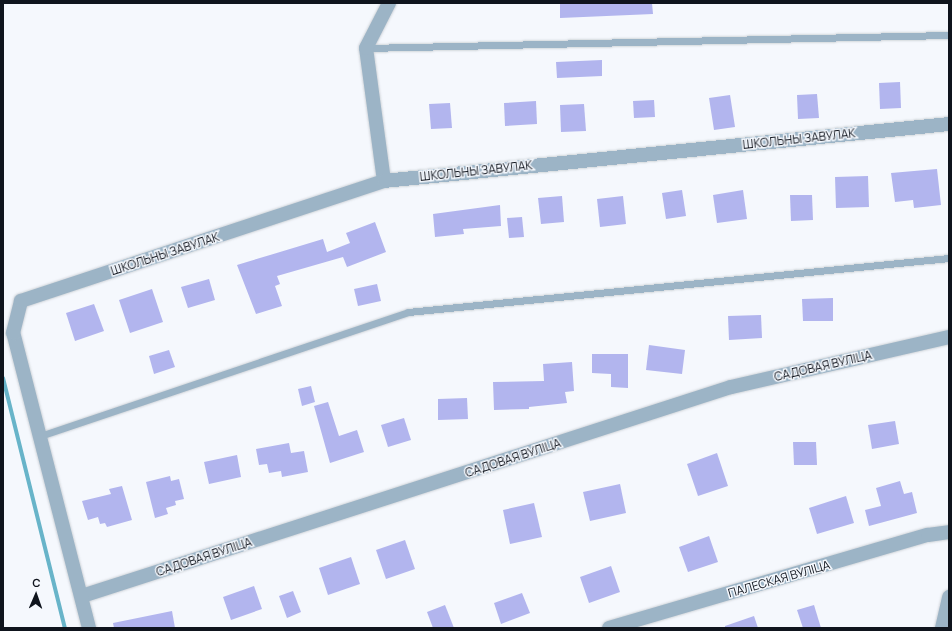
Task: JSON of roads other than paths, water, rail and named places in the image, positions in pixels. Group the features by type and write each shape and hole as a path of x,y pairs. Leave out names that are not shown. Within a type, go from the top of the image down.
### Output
{"street":[{"path":"384,181 366,48 389,3"},
{"name":"ШКОЛЬНЫ ЗАВУЛАК","path":"40,436 13,333 22,301 384,181 949,124"},
{"name":"САДОВАЯ ВУЛІЦА","path":"82,596 731,387 949,337"},
{"path":"40,436 89,628"},
{"name":"ПАЛЕСКАЯ ВУЛІЦА","path":"610,628 928,535 949,532"},
{"path":"942,628 949,597"}],"lane":[{"path":"366,48 949,35"},
{"path":"40,436 408,312 949,258"}],"waterway":[{"path":"3,378 65,628"}]}
